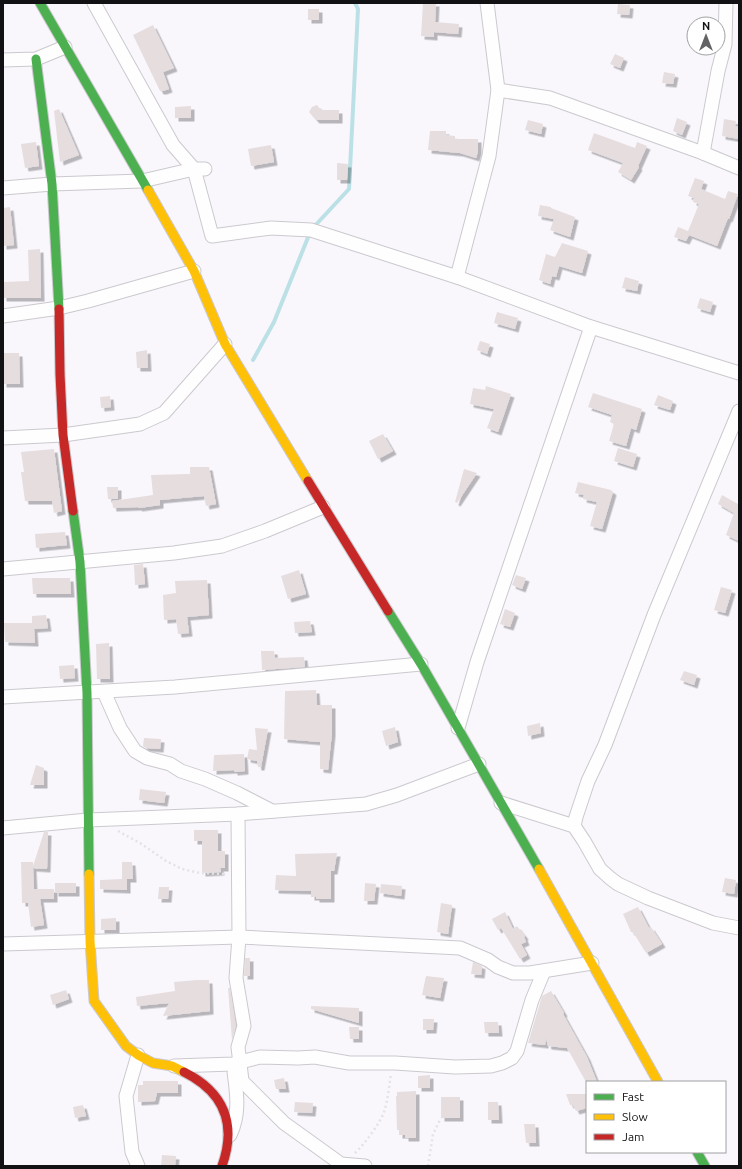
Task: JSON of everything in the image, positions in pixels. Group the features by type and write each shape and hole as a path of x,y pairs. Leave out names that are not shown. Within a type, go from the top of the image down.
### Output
{"main road":[{"path":"40,3 194,271 225,344 323,507 421,664 592,963 657,1081"},
{"path":"36,59 52,184 59,308 63,435 80,562 87,693 90,941 94,1001 126,1046 138,1055 153,1063 172,1066 196,1078 210,1089 222,1105 228,1124 227,1152 222,1166"},
{"path":"698,1153 705,1166"}],"street":[{"path":"94,3 106,28 173,145 199,169 212,236 271,228 312,230 457,278 591,326 739,373"},
{"path":"457,278 489,156 498,90 488,3"},
{"path":"702,153 718,71 725,44 726,3"},
{"path":"3,60 36,59 65,47"},
{"path":"498,90 550,98 702,153 739,168"},
{"path":"3,188 52,184 142,181 199,169"},
{"path":"3,316 59,308 194,271"},
{"path":"458,728 477,662 591,326"},
{"path":"3,438 63,435 140,424 164,413 225,344"},
{"path":"574,826 588,781 605,745 654,615 739,411"},
{"path":"3,569 174,553 222,546 265,531 323,507"},
{"path":"3,697 104,692 255,680 421,664"},
{"path":"104,692 120,728 135,751 147,758 170,764 181,771 224,788 272,811"},
{"path":"3,828 102,819 238,814 372,802 397,795 479,764"},
{"path":"501,803 574,826 600,869 618,884 648,898 712,923 739,928"},
{"path":"228,1138 235,1125 237,1116 236,1064 238,1047 244,1026 236,978 239,937 238,814"},
{"path":"3,944 239,937 460,948 513,973 530,973 592,963"},
{"path":"172,1066 236,1064 260,1057 315,1057 349,1063 395,1063 455,1067 491,1066 512,1058 517,1051 532,1000 544,971"},
{"path":"138,1055 126,1096 132,1152 138,1166"},
{"path":"236,1064 242,1081 284,1122 341,1164 365,1166"}],"path":[{"path":"102,819 114,829 140,843 166,861 182,869 239,875"},
{"path":"341,1164 360,1148 375,1129 384,1113 391,1072 395,1063"},
{"path":"428,1166 433,1134 441,1118"}],"building":[{"path":"423,3 436,3 435,22 459,24 458,34 434,32 434,37 421,36"},
{"path":"618,4 630,5 629,15 617,14"},
{"path":"308,9 319,9 319,20 308,20"},
{"path":"153,25 174,68 163,72 169,89 163,91 160,91 133,35"},
{"path":"615,54 624,58 620,68 610,64"},
{"path":"664,72 675,74 673,84 662,83"},
{"path":"317,105 321,110 339,110 339,120 316,120 309,112 312,107"},
{"path":"191,106 191,118 175,118 175,107"},
{"path":"59,109 79,155 60,162 54,111"},
{"path":"677,118 687,122 682,135 673,131"},
{"path":"724,119 736,121 735,126 739,127 739,139 722,136"},
{"path":"528,120 543,124 541,134 525,130"},
{"path":"430,131 446,131 446,135 455,136 455,139 478,139 478,151 476,158 460,153 428,150"},
{"path":"594,133 635,148 637,142 647,146 638,166 639,167 631,180 618,172 623,163 588,150"},
{"path":"36,142 39,166 25,168 21,144"},
{"path":"271,145 274,162 251,166 248,149"},
{"path":"337,163 348,164 347,180 337,180"},
{"path":"695,178 704,181 701,189 725,199 728,191 738,194 717,246 689,235 686,241 674,237 678,227 688,231 699,204 693,202 694,198 688,196"},
{"path":"540,205 551,207 575,217 570,237 550,230 554,219 538,216"},
{"path":"10,207 14,245 3,246 3,208"},
{"path":"562,243 588,251 582,273 559,266 556,277 552,276 550,284 539,280 546,254 555,257"},
{"path":"40,249 41,298 3,298 3,282 29,281 28,250"},
{"path":"625,277 639,281 637,291 622,288"},
{"path":"700,298 713,302 710,312 697,308"},
{"path":"497,312 518,318 515,329 494,323"},
{"path":"480,341 490,344 487,354 477,350"},
{"path":"147,350 148,368 137,368 136,352"},
{"path":"3,353 19,353 20,384 3,384"},
{"path":"486,386 511,394 498,432 487,428 494,409 470,404 473,388 485,390"},
{"path":"593,393 642,409 636,430 631,428 626,446 609,441 614,424 610,422 612,415 588,407"},
{"path":"658,395 673,401 670,410 654,405"},
{"path":"110,396 111,407 101,408 100,397"},
{"path":"383,434 393,451 378,459 369,441"},
{"path":"618,448 637,454 633,467 614,461"},
{"path":"54,449 62,511 54,513 52,501 25,501 21,472 24,472 21,452"},
{"path":"190,467 209,467 216,504 206,506 204,496 160,500 160,505 139,508 113,508 112,501 153,495 151,475 190,474"},
{"path":"464,469 477,473 457,503 455,502"},
{"path":"578,482 611,490 613,492 602,529 590,526 597,502 583,499 584,495 575,493"},
{"path":"107,487 118,487 118,499 108,499"},
{"path":"722,495 738,504 739,503 739,541 726,535 734,513 718,504"},
{"path":"65,532 67,545 36,548 35,534"},
{"path":"143,564 145,584 135,585 134,565"},
{"path":"299,570 306,594 288,599 281,576"},
{"path":"516,575 526,578 522,589 512,585"},
{"path":"32,578 70,578 71,594 33,594"},
{"path":"207,580 209,615 187,617 189,633 178,634 176,619 164,620 163,595 176,593 175,581"},
{"path":"721,587 732,590 725,613 714,610"},
{"path":"505,609 515,613 510,627 500,624"},
{"path":"46,615 48,628 34,629 35,643 5,642 4,623 32,623 32,616"},
{"path":"310,621 312,632 295,633 294,622"},
{"path":"109,643 110,679 97,679 96,644"},
{"path":"261,651 274,651 275,658 304,657 305,667 262,670"},
{"path":"74,665 75,678 60,679 59,666"},
{"path":"684,671 697,675 694,685 680,680"},
{"path":"316,690 317,705 332,705 332,733 328,770 320,769 320,742 284,739 285,691"},
{"path":"540,723 541,733 528,736 527,726"},
{"path":"395,727 398,742 386,746 382,731"},
{"path":"255,728 268,729 261,767 258,767 257,761 247,759 249,749 257,750"},
{"path":"144,738 161,739 160,749 146,748 143,746"},
{"path":"244,754 245,771 213,771 214,755"},
{"path":"36,765 44,768 44,785 30,785"},
{"path":"140,789 166,792 164,803 139,800"},
{"path":"194,830 218,830 218,851 225,851 225,868 220,868 221,872 202,873 202,841 194,841"},
{"path":"44,832 48,832 47,869 33,868 34,889 54,889 54,899 40,899 44,925 31,927 28,903 22,903 21,862 33,862 33,866"},
{"path":"337,853 334,871 331,871 331,899 316,899 316,897 311,897 311,891 275,890 276,875 296,876 295,854"},
{"path":"122,862 132,862 133,879 127,879 127,890 100,889 100,880 122,879"},
{"path":"725,878 736,880 734,894 722,892"},
{"path":"55,883 76,883 76,893 55,893"},
{"path":"365,883 376,884 374,901 364,901"},
{"path":"381,884 402,886 401,896 380,893"},
{"path":"159,887 169,887 168,899 158,899"},
{"path":"441,903 452,905 448,934 437,932"},
{"path":"638,907 649,928 651,927 662,944 646,953 633,932 631,932 623,914"},
{"path":"505,912 513,929 517,926 525,936 526,942 521,944 527,955 520,959 501,928 498,930 492,919"},
{"path":"116,918 116,930 101,930 101,919"},
{"path":"245,958 250,958 250,976 244,976"},
{"path":"473,962 482,966 481,975 471,974"},
{"path":"426,976 444,978 440,998 422,995"},
{"path":"209,980 210,1011 163,1016 169,1003 137,1006 136,997 175,991 174,982"},
{"path":"228,988 230,988 236,1026 232,1040"},
{"path":"66,990 69,999 53,1005 50,995"},
{"path":"551,991 587,1057 597,1081 586,1082 567,1048 548,1046 546,1038 545,1045 528,1043 542,996"},
{"path":"311,1006 359,1008 359,1023 311,1009"},
{"path":"423,1019 434,1019 433,1030 423,1030"},
{"path":"484,1022 498,1022 499,1033 485,1033"},
{"path":"349,1027 359,1027 359,1039 350,1039"},
{"path":"430,1075 430,1088 418,1088 418,1076"},
{"path":"284,1078 286,1089 276,1089 274,1080"},
{"path":"143,1081 178,1081 178,1093 157,1093 155,1101 138,1102 138,1085 143,1085"},
{"path":"416,1091 416,1138 405,1138 405,1135 399,1135 399,1130 397,1130 396,1096 397,1092"},
{"path":"566,1094 586,1094 586,1108 576,1111 573,1105 570,1105"},
{"path":"441,1097 460,1097 460,1118 441,1118"},
{"path":"295,1102 313,1103 312,1113 294,1112"},
{"path":"488,1102 498,1102 499,1120 488,1120"},
{"path":"83,1105 86,1116 75,1118 73,1107"},
{"path":"524,1124 535,1124 536,1143 526,1143"},
{"path":"162,1155 176,1156 175,1166 161,1166"}],"waterway":[{"path":"253,360 274,322 311,230 349,189 358,9 355,3"}],"traffic: fast":[{"path":"40,3 148,190"},
{"path":"36,59 52,184 59,309"},
{"path":"73,511 80,562 87,693 89,874"},
{"path":"388,611 421,664 539,869"},
{"path":"698,1153 705,1166"}],"traffic: slow":[{"path":"148,190 194,271 225,344 308,481"},
{"path":"539,869 657,1081"},
{"path":"89,874 90,941 94,1001 126,1046 138,1055 153,1063 172,1066 184,1072"}],"traffic: jam":[{"path":"59,309 63,435 73,511"},
{"path":"308,481 388,611"},
{"path":"184,1072 198,1080 209,1089 218,1099 224,1111 228,1136 222,1166"}]}
